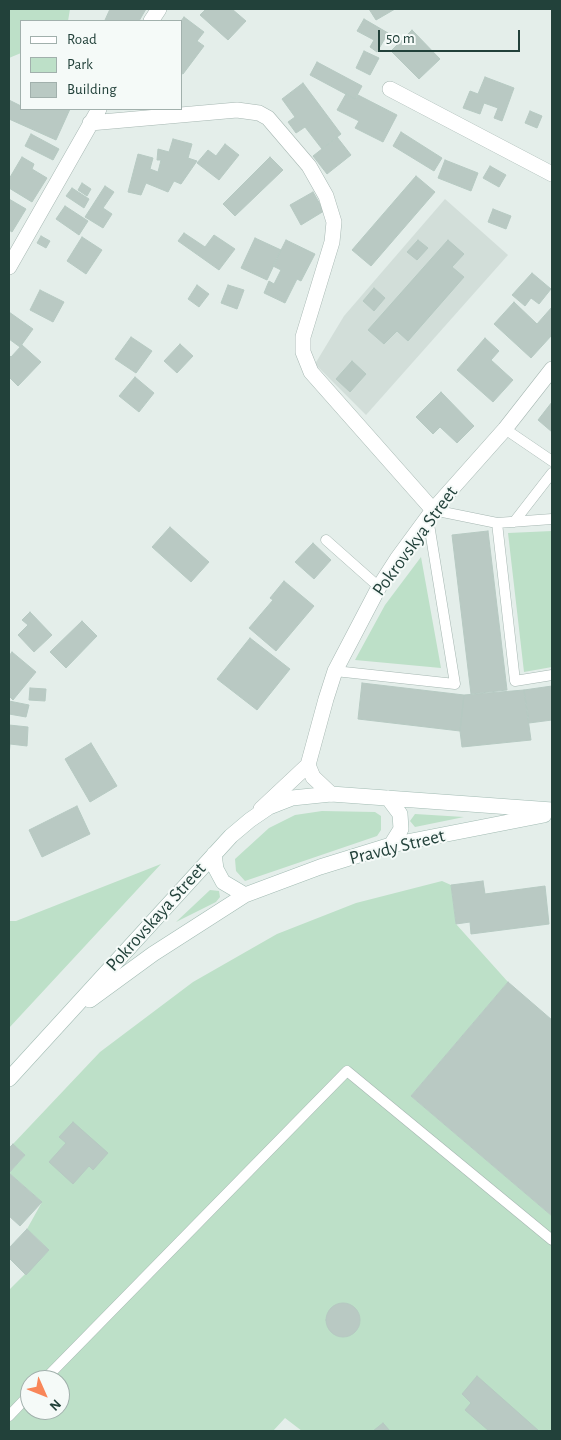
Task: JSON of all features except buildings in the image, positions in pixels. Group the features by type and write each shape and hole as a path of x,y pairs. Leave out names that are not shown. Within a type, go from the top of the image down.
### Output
{"street":[{"path":"152,20 159,9"},
{"path":"390,89 552,174"},
{"path":"9,267 98,110"},
{"path":"90,123 237,110 259,112 268,118 308,166 326,196 334,222 332,242 303,337 303,352 310,372 430,514"},
{"name":"Pokrovskya Street","path":"308,765 335,671 380,587 430,514 505,428 552,369"},
{"path":"250,820 308,765 313,777 331,794"},
{"name":"Pravdy Street","path":"250,820 270,807 292,798 331,794 552,811"},
{"path":"388,798 400,814 401,829 391,845"},
{"name":"Pravdy Street","path":"245,896 320,867 391,845 552,811"},
{"name":"Pokrovskaya Street","path":"9,1079 214,854 250,820"},
{"path":"214,854 216,869 223,882 245,896"},
{"name":"Pokrovskaya Street","path":"64,1018 153,954 245,896"}],"lane":[{"path":"505,428 552,461"},
{"path":"514,522 552,473"},
{"path":"335,671 455,684 430,514 497,523 552,519"},
{"path":"497,523 515,681 552,676"},
{"path":"326,540 380,587"},
{"path":"54,1370 347,1071 552,1240"},
{"path":"9,1416 20,1404"}],"shaded area":[{"path":"445,199 508,255 366,415 315,364 344,316"}],"green space":[{"path":"9,9 70,9 68,20 20,20 20,53 9,58"},
{"path":"552,531 552,667 524,672 508,533"},
{"path":"421,557 441,668 355,660 385,605"},
{"path":"322,811 375,812 381,816 381,830 377,836 245,881 236,871 235,859 269,828 295,815"},
{"path":"415,814 464,817 415,827 410,821"},
{"path":"161,864 9,1028 9,921 16,921"},
{"path":"442,881 451,885 456,924 508,982 411,1096 552,1216 552,1431 302,1431 285,1418 273,1431 9,1431 9,1290 49,1250 27,1229 42,1202 9,1173 25,1155 13,1144 100,1052 193,982 277,934 356,903"},
{"path":"210,890 219,891 220,897 216,902 176,922"}]}
